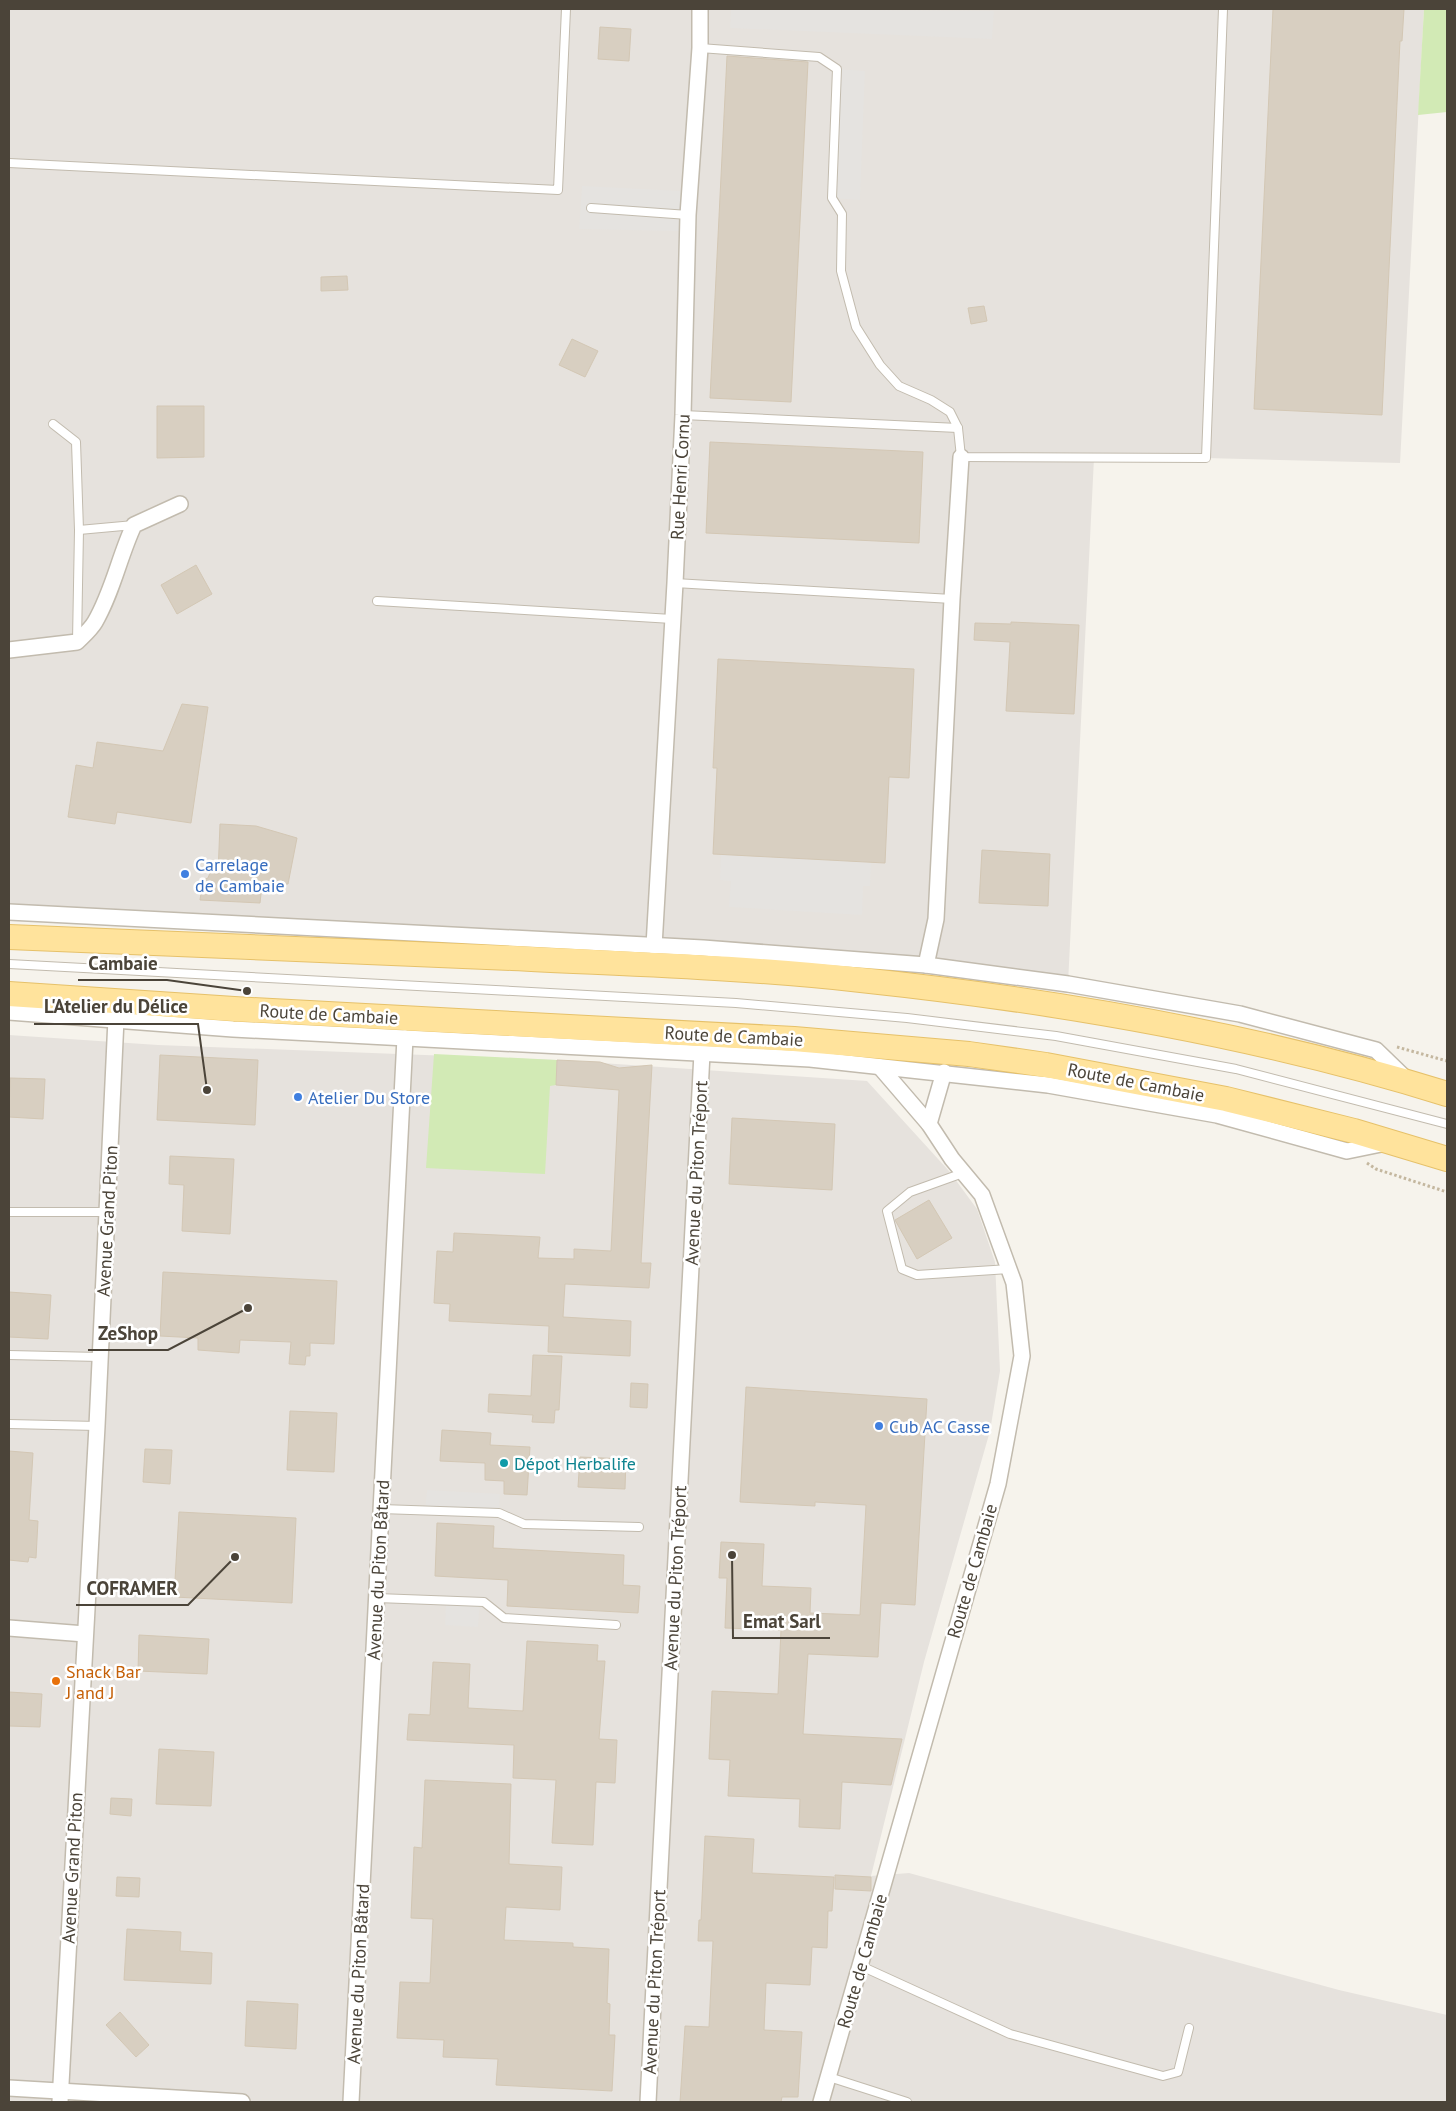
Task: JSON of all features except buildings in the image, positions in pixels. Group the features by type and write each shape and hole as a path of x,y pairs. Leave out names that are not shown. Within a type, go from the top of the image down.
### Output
{"main road":[{"path":"9,937 231,944 694,967 860,980 1063,1007 1231,1038 1410,1082 1447,1094"},
{"name":"Route de Cambaie","path":"9,994 234,1009 899,1046 1046,1065 1226,1098 1447,1159"}],"street":[{"name":"Rue Henri Cornu","path":"654,946 675,583 683,415 688,215 700,48 700,9"},
{"path":"926,965 936,919 961,457"},
{"path":"9,650 77,642 94,623 115,580 124,546 134,525 180,504"},
{"path":"9,912 654,946 926,965 1068,984 1240,1014 1376,1050 1410,1082"},
{"path":"9,1012 232,1029 810,1059 880,1068 944,1072 1048,1085 1217,1115 1347,1150 1391,1142"},
{"name":"Avenue Grand Piton","path":"60,2096 98,1426 116,1019"},
{"name":"Avenue du Piton Bâtard","path":"351,2102 405,1038"},
{"name":"Avenue du Piton Tréport","path":"648,2102 702,1053"},
{"name":"Route de Cambaie","path":"821,2102 998,1484 1022,1356 1014,1283 982,1195 929,1124 880,1068"},
{"path":"929,1124 944,1072"},
{"path":"9,1628 85,1634"},
{"path":"9,2088 60,2096 242,2102"}],"lane":[{"path":"9,163 558,190 566,9"},
{"path":"700,48 819,56 837,69 832,198 842,214 841,271 856,327 880,365 899,386 931,400 950,412 958,428 961,457 1206,458 1223,9"},
{"path":"591,208 688,215"},
{"path":"683,415 958,428"},
{"path":"53,424 76,442 79,530 77,642"},
{"path":"79,530 134,525"},
{"path":"675,583 952,598"},
{"path":"377,600 672,619"},
{"path":"9,964 726,1002 907,1018 1056,1036 1236,1069 1447,1124"},
{"path":"964,1173 910,1192 887,1211 902,1269 917,1275 1009,1269"},
{"path":"9,1212 107,1212"},
{"path":"9,1354 100,1357"},
{"path":"9,1424 98,1426"},
{"path":"381,1509 499,1513 524,1524 638,1527"},
{"path":"376,1598 484,1602 504,1618 616,1625"},
{"path":"861,1966 1010,2034 1162,2076 1178,2072 1189,2028"},
{"path":"829,2077 907,2102"}],"path":[{"path":"1376,1050 1401,1047 1447,1061"},
{"path":"1347,1150 1376,1169 1447,1192"}],"shaded area":[{"path":"9,9 1424,9 1400,463 1206,458 1094,458 1068,984 978,973 9,912"},
{"path":"731,9 994,11 992,39 730,28"},
{"path":"837,69 865,71 860,200 832,198"},
{"path":"582,186 681,191 679,231 579,229"},
{"path":"721,855 871,862 870,886 863,886 862,915 729,907 731,881 720,880"},
{"path":"9,1035 158,1045 557,1060 867,1081 949,1171 977,1209 995,1262 1000,1371 990,1431 924,1662 871,1876 909,1873 1339,1990 1447,2015 1447,2102 9,2102"},
{"path":"427,1490 500,1494 499,1513 425,1510"},
{"path":"446,1601 480,1602 478,1627 445,1625"}],"green space":[{"path":"1424,9 1447,9 1447,112 1418,115"},
{"path":"434,1054 557,1060 556,1085 550,1086 545,1174 426,1168"}],"place":[{"name":"Carrelage de Cambaie","path":"185,874"},
{"name":"Cambaie","path":"247,991"},
{"name":"L'Atelier du Délice","path":"207,1090"},
{"name":"Atelier Du Store","path":"298,1097"},
{"name":"ZeShop","path":"248,1308"},
{"name":"Cub AC Casse","path":"879,1426"},
{"name":"Dépot Herbalife","path":"504,1463"},
{"name":"Emat Sarl","path":"732,1555"},
{"name":"COFRAMER","path":"235,1557"},
{"name":"Snack Bar J and J","path":"56,1681"}]}
